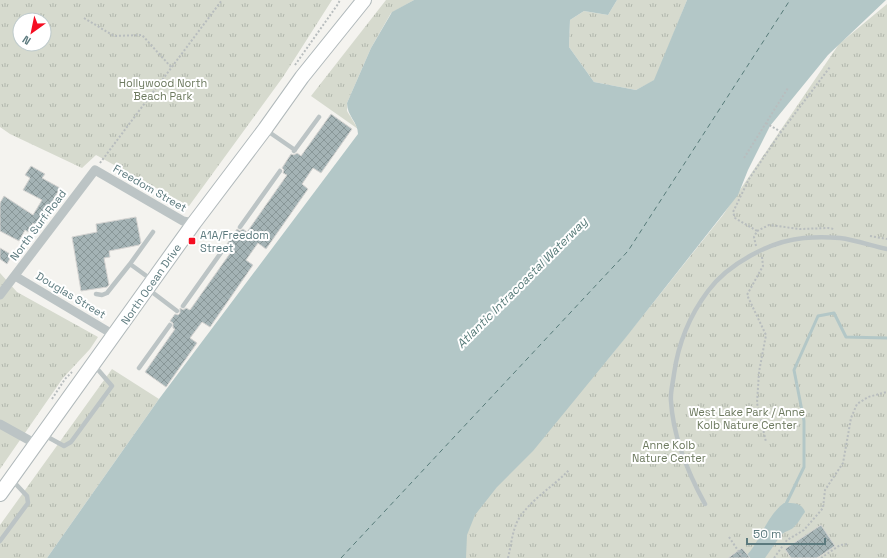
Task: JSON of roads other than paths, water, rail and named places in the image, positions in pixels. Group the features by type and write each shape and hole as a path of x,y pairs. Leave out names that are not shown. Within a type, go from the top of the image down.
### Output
{"main road":[{"name":"North Ocean Drive","path":"0,494 194,223 265,130 302,77 364,0"}],"street":[{"name":"Freedom Street","path":"95,170 183,221 194,223"},
{"name":"North Surf Road","path":"0,295 95,170"},
{"name":"Douglas Street","path":"15,276 114,335"},
{"path":"0,424 39,439"}],"lane":[{"path":"265,130 294,150 319,118"},
{"path":"240,227 280,171"},
{"path":"96,294 102,295 107,293 153,232"},
{"path":"705,504 686,464 677,436 671,401 676,358 686,329 708,290 722,275 739,263 759,251 781,242 802,238 841,238 887,249"},
{"path":"183,306 225,248"},
{"path":"130,264 177,311"},
{"path":"138,368 170,325"},
{"path":"39,439 64,446 71,442 112,386 94,364"},
{"path":"0,541 28,503 27,496 11,479"}],"water":[{"name":"Atlantic Intracoastal Waterway","path":"414,0 617,0 608,15 584,11 570,20 569,47 594,82 636,90 654,80 687,0 886,0 828,55 770,126 748,170 738,195 627,336 533,451 497,487 475,515 467,535 466,558 47,558 159,399 358,134 358,130 347,108 347,103 371,48 392,12"},
{"path":"784,503 793,503 802,506 805,512 792,529 781,535 765,558 744,558 755,545 772,515"}],"waterway":[{"path":"785,506 804,467 804,421 794,370 818,316 834,313 846,337 887,338"}],"place":[{"name":"A1A/Freedom Street","path":"192,241"}],"park label":[{"name":"Hollywood North Beach Park","path":"163,89"},
{"name":"West Lake Park / Anne Kolb Nature Center","path":"747,418"},
{"name":"Anne Kolb Nature Center","path":"669,451"}]}
